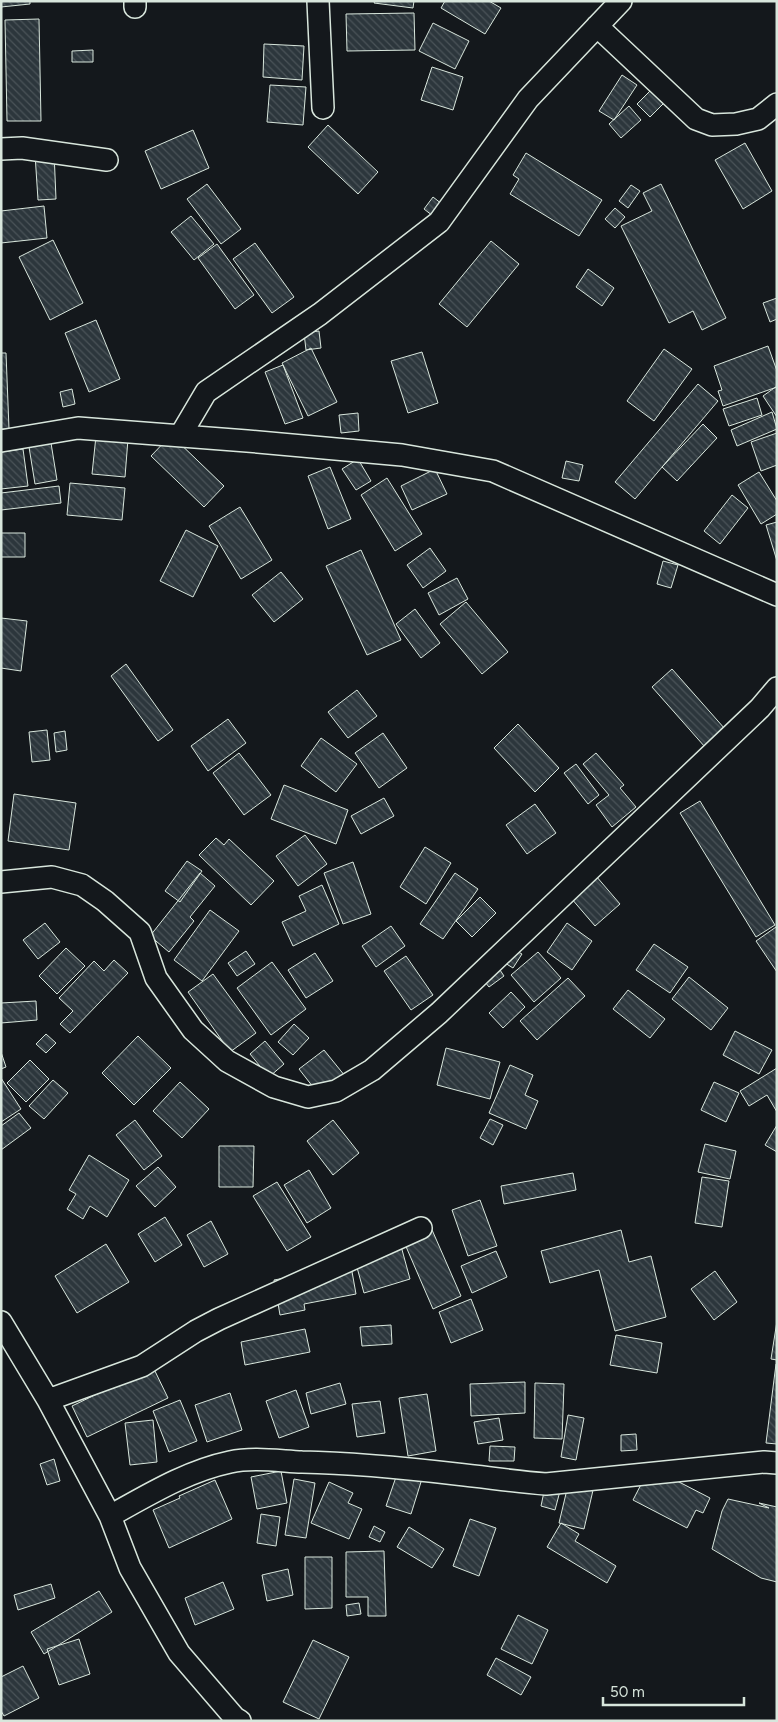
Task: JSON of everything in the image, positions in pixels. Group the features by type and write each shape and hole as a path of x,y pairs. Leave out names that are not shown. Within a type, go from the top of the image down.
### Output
{"street":[{"path":"318,1 323,108"},
{"path":"180,436 206,392 320,314 439,222 528,99 621,1"},
{"path":"597,26 696,119 712,125 736,124 758,119 777,104"},
{"path":"1,149 22,148 107,160"},
{"path":"1,441 78,428 247,440 402,455 493,472 777,595"},
{"path":"1,882 52,877 82,885 105,901 140,932 156,978 193,1030 227,1061 274,1087 308,1097 336,1091 372,1070 439,1013 760,708 777,688"},
{"path":"48,1400 142,1366 196,1331 219,1319 422,1228"},
{"path":"1,1322 48,1400 110,1516 130,1568 179,1653 235,1718 240,1721"},
{"path":"110,1516 198,1471 232,1461 328,1462 546,1484 764,1462 777,1464"}],"building":[{"path":"1,1 30,1 30,4 1,7"},
{"path":"375,1 414,1 413,8 374,3"},
{"path":"445,1 489,1 501,8 485,34 441,8"},
{"path":"414,13 415,50 347,51 346,14"},
{"path":"39,19 41,121 7,121 5,20"},
{"path":"433,23 469,41 455,69 419,51"},
{"path":"264,44 304,46 302,80 263,77"},
{"path":"93,50 93,62 72,62 72,51"},
{"path":"432,67 463,77 453,110 421,100"},
{"path":"622,75 637,85 614,120 599,111"},
{"path":"658,83 671,96 650,117 637,104"},
{"path":"270,85 306,87 303,125 267,122"},
{"path":"629,106 641,120 621,138 609,124"},
{"path":"328,125 378,172 358,194 308,147"},
{"path":"193,130 209,168 161,189 145,151"},
{"path":"745,143 772,191 743,209 715,160"},
{"path":"54,152 56,199 38,200 35,154"},
{"path":"526,153 602,200 579,236 510,194 519,179 513,175"},
{"path":"207,184 241,229 221,244 187,199"},
{"path":"661,184 726,318 702,330 693,311 669,323 621,226 652,211 643,193"},
{"path":"631,185 640,191 628,208 619,201"},
{"path":"433,197 442,204 433,216 424,209"},
{"path":"44,206 47,238 1,243 1,211"},
{"path":"615,208 625,217 615,228 605,219"},
{"path":"191,216 214,244 194,260 171,232"},
{"path":"53,240 83,303 50,320 19,257"},
{"path":"491,241 519,264 467,327 439,304"},
{"path":"255,243 294,297 272,313 233,259"},
{"path":"217,244 254,295 235,309 198,258"},
{"path":"588,269 614,288 602,306 576,287"},
{"path":"777,298 777,319 770,322 763,303"},
{"path":"96,320 120,379 89,392 65,333"},
{"path":"319,331 321,348 306,350 304,333"},
{"path":"768,346 777,371 777,387 723,406 718,391 722,390 714,366"},
{"path":"311,348 337,402 308,416 282,363"},
{"path":"664,349 692,369 654,421 627,401"},
{"path":"422,352 438,403 408,413 391,361"},
{"path":"1,353 6,353 9,429 1,429"},
{"path":"283,365 303,418 285,424 265,372"},
{"path":"698,384 718,401 635,499 615,482"},
{"path":"777,386 777,417 763,396"},
{"path":"72,389 75,404 63,407 60,392"},
{"path":"757,398 762,415 729,426 723,409"},
{"path":"772,412 777,429 737,446 731,430"},
{"path":"358,413 359,431 341,433 339,415"},
{"path":"703,424 717,438 677,481 662,467"},
{"path":"777,433 777,465 761,471 751,442"},
{"path":"171,435 224,486 204,507 151,456"},
{"path":"96,436 128,439 125,477 92,474"},
{"path":"51,443 57,480 35,484 29,447"},
{"path":"23,449 28,486 1,489 1,452"},
{"path":"358,459 371,481 356,490 342,469"},
{"path":"566,461 583,465 579,481 562,478"},
{"path":"330,467 351,519 328,529 308,476"},
{"path":"435,469 447,494 412,510 401,486"},
{"path":"759,472 777,501 777,514 761,524 738,485"},
{"path":"387,478 422,534 395,551 361,495"},
{"path":"70,483 125,488 122,520 67,515"},
{"path":"59,486 61,503 1,510 1,493"},
{"path":"732,495 748,508 720,544 704,531"},
{"path":"240,507 272,560 241,579 209,526"},
{"path":"777,522 777,561 766,525"},
{"path":"186,530 218,546 193,597 160,581"},
{"path":"1,533 25,533 25,557 1,557"},
{"path":"430,548 446,571 423,588 407,565"},
{"path":"361,550 401,640 367,655 326,566"},
{"path":"663,561 678,565 671,588 657,584"},
{"path":"281,572 303,599 274,622 252,595"},
{"path":"457,578 468,599 439,615 428,593"},
{"path":"466,602 508,652 482,674 440,624"},
{"path":"415,609 440,643 421,658 396,624"},
{"path":"1,618 27,621 21,671 1,668"},
{"path":"126,664 173,730 158,741 111,676"},
{"path":"672,669 725,729 705,747 652,687"},
{"path":"357,690 377,716 348,738 328,712"},
{"path":"228,719 246,743 208,771 191,746"},
{"path":"518,724 559,768 535,792 494,748"},
{"path":"47,730 50,760 32,762 29,732"},
{"path":"65,731 67,750 56,752 54,733"},
{"path":"383,733 407,768 379,788 355,753"},
{"path":"321,738 357,764 336,792 301,766"},
{"path":"239,753 271,795 244,815 213,773"},
{"path":"596,753 624,785 620,788 636,807 612,827 596,805 609,795 583,764"},
{"path":"576,764 599,795 588,804 564,773"},
{"path":"284,785 348,810 336,844 271,819"},
{"path":"14,794 76,803 69,850 8,841"},
{"path":"384,798 394,816 361,834 351,816"},
{"path":"700,801 775,925 756,937 680,813"},
{"path":"535,804 556,833 527,854 506,825"},
{"path":"305,835 327,864 298,886 276,856"},
{"path":"216,838 224,845 229,839 274,881 251,905 199,855"},
{"path":"425,847 451,863 426,904 400,887"},
{"path":"187,861 202,871 180,902 165,891"},
{"path":"353,862 371,914 343,924 324,873"},
{"path":"200,873 215,886 190,917 194,921 169,952 150,936"},
{"path":"455,873 478,889 443,939 420,924"},
{"path":"596,876 620,904 595,926 571,898"},
{"path":"322,885 339,924 293,946 282,922 306,911 299,896"},
{"path":"480,897 496,913 472,937 456,921"},
{"path":"210,910 239,931 202,981 174,960"},
{"path":"45,923 60,942 38,959 23,940"},
{"path":"567,923 592,941 572,970 547,952"},
{"path":"391,926 405,946 376,967 362,946"},
{"path":"777,928 777,972 756,941"},
{"path":"654,944 688,967 670,993 636,970"},
{"path":"66,948 85,966 57,994 39,976"},
{"path":"513,949 522,954 513,968 505,963"},
{"path":"246,951 255,964 237,976 228,963"},
{"path":"538,952 561,978 534,1002 511,975"},
{"path":"315,953 333,981 306,998 288,970"},
{"path":"406,956 433,995 411,1010 384,971"},
{"path":"114,960 128,973 70,1033 60,1024 73,1011 59,998 94,961 104,971"},
{"path":"272,962 306,1009 271,1035 237,988"},
{"path":"498,967 504,976 489,987 482,978"},
{"path":"213,974 256,1033 230,1052 188,992"},
{"path":"689,977 728,1008 711,1030 672,999"},
{"path":"568,978 585,996 537,1040 520,1021"},
{"path":"628,990 665,1019 650,1038 613,1009"},
{"path":"511,992 525,1007 503,1028 489,1013"},
{"path":"36,1001 37,1020 1,1023 1,1003"},
{"path":"294,1024 309,1038 293,1055 278,1042"},
{"path":"735,1031 772,1050 759,1074 723,1055"},
{"path":"46,1034 56,1043 46,1053 36,1044"},
{"path":"138,1036 171,1068 134,1105 102,1073"},
{"path":"265,1041 284,1064 269,1077 250,1054"},
{"path":"446,1048 500,1062 490,1099 437,1085"},
{"path":"324,1050 345,1076 320,1096 299,1069"},
{"path":"1,1052 6,1067 1,1069"},
{"path":"30,1060 49,1079 26,1102 7,1083"},
{"path":"510,1065 533,1075 525,1095 538,1101 526,1129 489,1113"},
{"path":"777,1068 777,1112 767,1095 749,1106 740,1091"},
{"path":"1,1078 21,1109 1,1122"},
{"path":"53,1080 68,1093 44,1119 29,1106"},
{"path":"180,1082 209,1109 182,1138 153,1111"},
{"path":"714,1082 739,1093 726,1122 701,1110"},
{"path":"19,1113 31,1128 1,1150 1,1126"},
{"path":"490,1119 503,1125 493,1145 480,1138"},
{"path":"135,1120 162,1156 144,1170 116,1135"},
{"path":"333,1120 359,1153 333,1175 307,1141"},
{"path":"777,1125 777,1152 765,1145"},
{"path":"705,1144 736,1151 730,1179 698,1172"},
{"path":"219,1146 254,1146 253,1187 219,1187"},
{"path":"89,1155 129,1180 107,1217 90,1206 83,1219 67,1209 76,1194 69,1190"},
{"path":"158,1167 176,1187 155,1207 136,1186"},
{"path":"309,1170 331,1208 307,1223 284,1185"},
{"path":"573,1173 576,1190 504,1204 501,1186"},
{"path":"702,1177 729,1181 722,1227 695,1223"},
{"path":"277,1182 311,1237 287,1251 253,1196"},
{"path":"480,1200 497,1246 468,1256 452,1210"},
{"path":"165,1217 182,1245 155,1262 138,1234"},
{"path":"211,1221 228,1254 204,1267 187,1235"},
{"path":"429,1223 461,1296 433,1309 401,1235"},
{"path":"621,1230 629,1262 651,1256 666,1317 615,1331 599,1270 550,1283 541,1251"},
{"path":"106,1244 129,1282 77,1313 55,1276"},
{"path":"401,1246 410,1279 364,1293 355,1260"},
{"path":"496,1251 507,1277 472,1293 461,1266"},
{"path":"351,1266 356,1294 304,1304 305,1310 280,1315 274,1280"},
{"path":"715,1271 737,1302 714,1320 691,1289"},
{"path":"471,1299 483,1330 451,1343 439,1312"},
{"path":"777,1321 777,1360 771,1359"},
{"path":"391,1325 392,1344 362,1346 360,1327"},
{"path":"305,1329 310,1352 245,1365 241,1342"},
{"path":"616,1335 662,1343 657,1373 610,1365"},
{"path":"777,1365 777,1444 766,1443"},
{"path":"153,1367 168,1398 87,1437 72,1406"},
{"path":"525,1382 525,1413 471,1416 470,1384"},
{"path":"340,1383 346,1404 311,1414 306,1393"},
{"path":"535,1383 564,1384 562,1439 534,1438"},
{"path":"296,1390 309,1427 279,1438 266,1401"},
{"path":"230,1393 242,1430 207,1442 195,1405"},
{"path":"427,1394 436,1451 408,1456 399,1398"},
{"path":"180,1400 197,1441 169,1452 153,1411"},
{"path":"380,1401 385,1433 357,1437 352,1404"},
{"path":"568,1415 584,1418 576,1460 561,1457"},
{"path":"499,1418 503,1440 478,1444 474,1422"},
{"path":"153,1420 157,1462 130,1465 125,1423"},
{"path":"636,1434 637,1450 621,1451 621,1435"},
{"path":"490,1446 515,1447 514,1461 489,1461"},
{"path":"54,1459 60,1481 47,1485 40,1464"},
{"path":"650,1467 710,1498 703,1513 696,1510 687,1528 633,1500"},
{"path":"281,1471 287,1503 257,1509 251,1477"},
{"path":"397,1474 421,1482 411,1514 386,1506"},
{"path":"294,1479 315,1483 306,1538 285,1535"},
{"path":"215,1480 232,1519 169,1548 153,1510"},
{"path":"569,1481 594,1486 584,1529 559,1523"},
{"path":"329,1482 353,1493 348,1503 362,1509 349,1539 311,1523"},
{"path":"545,1487 560,1491 555,1510 541,1506"},
{"path":"728,1499 769,1508 759,1503 777,1507 777,1582 761,1578 712,1549 722,1511"},
{"path":"261,1514 280,1517 276,1546 257,1543"},
{"path":"470,1519 496,1528 479,1576 453,1566"},
{"path":"561,1523 579,1534 575,1541 616,1566 607,1583 547,1547"},
{"path":"374,1526 385,1532 380,1542 369,1537"},
{"path":"409,1527 444,1549 432,1568 397,1547"},
{"path":"384,1551 386,1616 368,1616 368,1597 346,1597 346,1552"},
{"path":"305,1557 332,1557 332,1608 305,1609"},
{"path":"288,1569 293,1595 267,1601 262,1575"},
{"path":"223,1582 234,1609 195,1625 185,1598"},
{"path":"51,1584 55,1598 18,1610 14,1595"},
{"path":"99,1591 112,1612 44,1654 31,1632"},
{"path":"359,1603 361,1614 347,1616 346,1605"},
{"path":"518,1615 548,1630 532,1664 501,1649"},
{"path":"79,1639 90,1674 59,1685 47,1649"},
{"path":"313,1640 349,1657 319,1719 283,1702"},
{"path":"496,1658 531,1677 521,1695 487,1675"},
{"path":"23,1666 39,1698 4,1716 1,1711 1,1677"}]}
